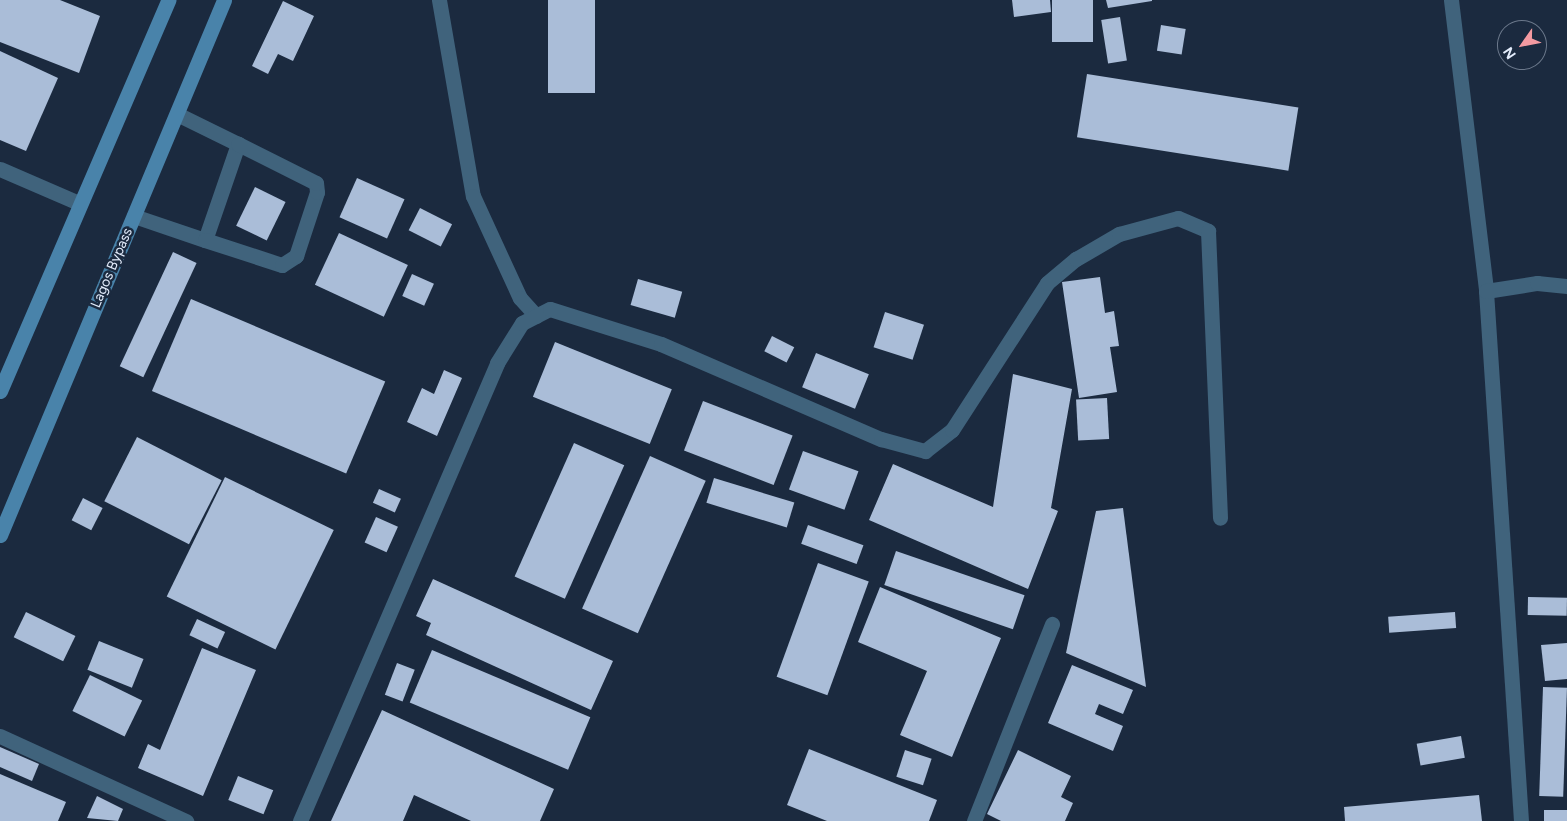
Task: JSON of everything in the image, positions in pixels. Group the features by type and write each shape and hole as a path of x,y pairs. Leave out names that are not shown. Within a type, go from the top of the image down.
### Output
{"main road":[{"path":"0,391 168,0"},
{"name":"Lagos Bypass","path":"0,535 224,0"}],"street":[{"path":"439,0 473,196 520,298 536,316"},
{"path":"1451,0 1486,291 1521,821"},
{"path":"134,216 282,265 296,256 317,192 316,183 177,114"},
{"path":"205,240 238,144"},
{"path":"0,170 80,203"},
{"path":"300,821 498,363 522,323 550,310 661,344 881,438 924,451 952,430 1047,283 1076,259 1119,234 1178,218 1208,231 1220,518"},
{"path":"1486,291 1537,283 1567,286"},
{"path":"974,821 1052,624"},
{"path":"0,736 186,821"}],"building":[{"path":"0,0 60,0 100,16 79,73 0,42"},
{"path":"548,0 595,0 595,93 548,93"},
{"path":"1012,0 1050,0 1051,12 1014,17"},
{"path":"1052,0 1093,0 1093,42 1052,42"},
{"path":"1106,0 1152,0 1152,1 1108,8"},
{"path":"283,1 314,16 293,61 278,54 268,74 252,66"},
{"path":"1120,17 1127,60 1108,63 1101,20"},
{"path":"1161,25 1186,29 1182,55 1157,51"},
{"path":"0,51 58,78 26,151 0,140"},
{"path":"1087,74 1298,107 1288,171 1077,137"},
{"path":"357,178 405,199 387,238 340,217"},
{"path":"255,187 286,202 267,241 236,226"},
{"path":"420,208 452,224 441,247 409,230"},
{"path":"339,233 408,265 384,317 315,285"},
{"path":"173,252 197,263 143,377 120,366"},
{"path":"412,274 434,284 424,306 402,296"},
{"path":"1100,277 1105,313 1114,311 1119,346 1110,347 1117,392 1079,398 1062,282"},
{"path":"638,279 682,292 675,318 631,305"},
{"path":"191,299 385,381 346,473 152,391"},
{"path":"885,312 924,325 913,360 874,347"},
{"path":"772,336 794,347 787,362 764,351"},
{"path":"555,342 672,389 650,444 533,397"},
{"path":"816,353 869,374 855,409 802,387"},
{"path":"444,370 462,378 437,436 407,422 422,388 434,394"},
{"path":"1013,374 1072,389 1051,508 1058,511 1028,589 869,520 893,464 993,507"},
{"path":"1107,398 1109,439 1078,441 1076,400"},
{"path":"703,401 793,435 774,485 684,450"},
{"path":"137,437 222,480 189,544 104,501"},
{"path":"574,443 624,465 565,599 515,576"},
{"path":"803,451 858,471 844,510 789,490"},
{"path":"650,456 706,481 638,633 582,609"},
{"path":"225,477 334,530 275,650 167,597"},
{"path":"714,478 794,503 787,527 706,503"},
{"path":"379,489 401,499 395,512 373,503"},
{"path":"83,498 103,508 91,530 72,520"},
{"path":"1123,508 1146,687 1066,653 1096,511"},
{"path":"376,517 398,527 387,552 365,543"},
{"path":"808,525 863,545 857,564 801,544"},
{"path":"896,551 1025,595 1013,629 884,585"},
{"path":"818,563 869,581 827,695 777,677"},
{"path":"433,579 613,661 591,710 426,635 431,623 416,616"},
{"path":"880,587 1001,638 952,757 900,735 927,671 858,642"},
{"path":"1528,597 1567,598 1567,616 1528,615"},
{"path":"26,612 75,636 63,661 14,637"},
{"path":"1455,612 1456,628 1389,633 1388,617"},
{"path":"197,619 225,632 217,648 189,635"},
{"path":"99,641 144,659 132,688 87,670"},
{"path":"1567,643 1567,679 1545,681 1541,645"},
{"path":"202,648 256,670 203,796 138,768 148,744 160,750"},
{"path":"432,650 590,717 568,770 410,702"},
{"path":"397,663 415,670 403,702 385,695"},
{"path":"1072,665 1133,690 1123,714 1099,704 1095,714 1123,726 1113,751 1048,723"},
{"path":"90,675 142,700 125,736 72,711"},
{"path":"1543,687 1567,688 1563,797 1539,796"},
{"path":"382,710 554,789 540,821 471,821 414,795 403,821 331,821"},
{"path":"1461,736 1465,758 1421,765 1417,744"},
{"path":"0,747 39,764 32,781 0,767"},
{"path":"809,749 937,800 929,821 827,821 787,805"},
{"path":"905,750 932,759 923,785 896,777"},
{"path":"1018,750 1071,776 1061,797 1073,803 1065,821 1001,821 987,814"},
{"path":"0,774 66,802 58,821 0,821"},
{"path":"238,776 273,790 263,814 228,800"},
{"path":"1479,795 1482,821 1345,821 1344,807"},
{"path":"97,796 123,809 118,821 87,818"},
{"path":"1544,810 1567,810 1567,821 1544,821"}]}
